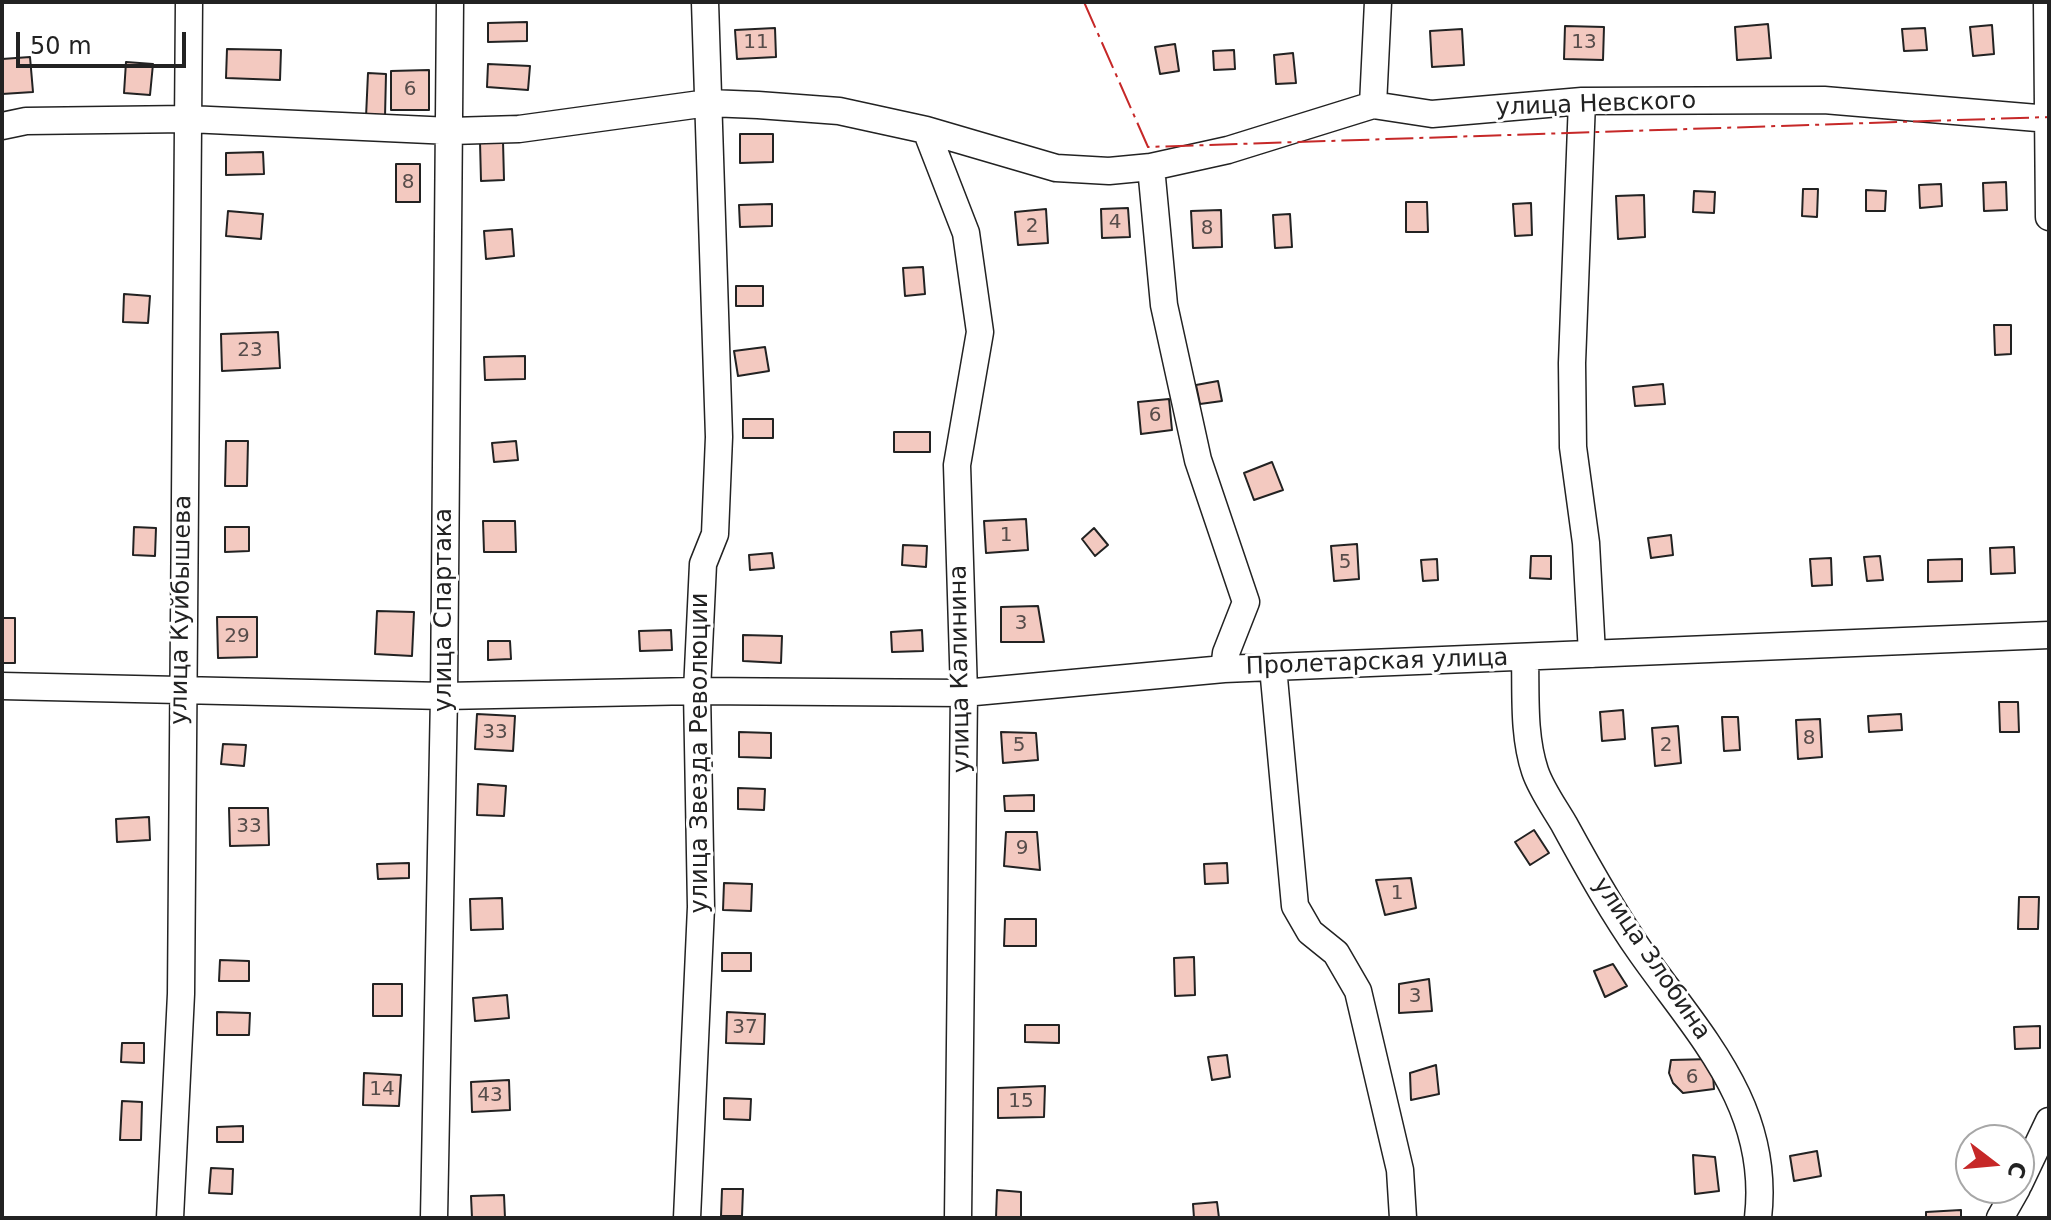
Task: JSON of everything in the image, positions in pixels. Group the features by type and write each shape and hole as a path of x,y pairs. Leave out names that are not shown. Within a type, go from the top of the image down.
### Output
{"street":[{"name":"улица Куйбышева","path":"170,1218 181,994 181,691 189,2"},
{"name":"улица Спартака","path":"434,1218 444,696 450,2"},
{"name":"улица Звезда Революции","path":"687,1218 701,907 697,691 703,564 715,534 719,437 705,2"},
{"path":"1373,105 1378,2"},
{"path":"2047,2 2049,217"},
{"name":"улица Невского","path":"2,126 26,121 188,119 451,131 519,129 708,103 839,111 926,130 1056,168 1109,171 1151,167 1228,150 1373,105 1432,114 1582,101 1824,100 2048,119"},
{"path":"1582,101 1572,363 1573,447 1586,543 1592,654"},
{"name":"улица Калинина","path":"926,130 966,233 980,332 957,465 964,693 958,1218"},
{"name":"Пролетарская улица","path":"1151,167 1164,305 1198,460 1246,602 1226,653 1224,669 2049,635"},
{"name":"улица Злобина","path":"1525,657 1526,724 1535,772 1581,856 1642,954 1688,1011 1731,1078 1754,1158 1758,1218"},
{"path":"1273,667 1295,906 1310,932 1336,953 1358,991 1400,1170 1403,1218"},
{"path":"2,686 444,696 697,691 964,693 1224,669"},
{"path":"2035,1150 2049,1121"}],"building":[{"path":"527,22 527,41 488,42 488,23"},
{"path":"1768,24 1771,58 1737,60 1735,27"},
{"path":"1992,25 1994,54 1973,56 1970,27"},
{"path":"1565,26 1604,27 1603,60 1564,59"},
{"path":"775,28 776,57 737,59 735,30"},
{"path":"1925,28 1927,50 1904,51 1902,29"},
{"path":"1462,29 1464,65 1432,67 1430,31"},
{"path":"1175,44 1179,71 1160,74 1155,47"},
{"path":"227,49 281,50 280,80 226,78"},
{"path":"1234,50 1235,69 1214,70 1213,51"},
{"path":"1293,53 1296,83 1276,84 1274,55"},
{"path":"30,57 33,92 2,94 2,59"},
{"path":"126,62 153,64 150,95 124,93"},
{"path":"488,64 530,66 528,90 487,87"},
{"path":"429,70 429,110 391,110 391,71"},
{"path":"368,73 386,74 385,117 366,117"},
{"path":"740,134 773,134 773,162 740,163"},
{"path":"503,141 504,180 481,181 480,142"},
{"path":"263,152 264,174 226,175 226,153"},
{"path":"396,164 420,164 420,202 396,202"},
{"path":"2006,182 2007,210 1984,211 1983,183"},
{"path":"1941,184 1942,206 1920,208 1919,185"},
{"path":"1803,189 1818,189 1817,217 1802,216"},
{"path":"1866,190 1886,191 1885,211 1866,211"},
{"path":"1694,191 1715,192 1714,213 1693,212"},
{"path":"1644,195 1645,237 1618,239 1616,196"},
{"path":"1406,202 1427,202 1428,232 1406,232"},
{"path":"1531,203 1532,235 1515,236 1513,204"},
{"path":"772,204 772,226 740,227 739,205"},
{"path":"1128,208 1130,237 1102,238 1101,209"},
{"path":"1046,209 1048,243 1018,245 1015,212"},
{"path":"1221,210 1222,247 1193,248 1191,211"},
{"path":"228,211 263,214 261,239 226,236"},
{"path":"1290,214 1292,247 1275,248 1273,215"},
{"path":"512,229 514,256 486,259 484,231"},
{"path":"923,267 925,294 905,296 903,268"},
{"path":"736,286 763,286 763,306 736,306"},
{"path":"124,294 150,296 148,323 123,322"},
{"path":"1994,325 2011,325 2011,354 1995,355"},
{"path":"278,332 280,368 222,371 221,334"},
{"path":"765,347 769,371 738,376 734,351"},
{"path":"525,356 525,379 485,380 484,357"},
{"path":"1218,381 1222,401 1200,404 1196,385"},
{"path":"1663,384 1665,404 1635,406 1633,387"},
{"path":"1169,399 1172,430 1141,434 1138,402"},
{"path":"743,419 773,419 773,438 743,438"},
{"path":"894,432 930,432 930,452 894,452"},
{"path":"226,441 248,441 247,486 225,486"},
{"path":"516,441 518,460 494,462 492,443"},
{"path":"1272,462 1283,490 1254,500 1244,473"},
{"path":"1026,519 1028,550 986,553 984,521"},
{"path":"483,521 515,521 516,552 484,552"},
{"path":"134,527 156,528 155,556 133,555"},
{"path":"225,527 249,527 249,551 225,552"},
{"path":"1094,528 1108,545 1095,556 1082,539"},
{"path":"1671,535 1673,555 1651,558 1648,538"},
{"path":"1357,544 1359,579 1334,581 1331,546"},
{"path":"903,545 927,546 926,567 902,565"},
{"path":"2014,547 2015,573 1991,574 1990,548"},
{"path":"772,553 774,568 750,570 749,555"},
{"path":"1531,556 1551,556 1551,579 1530,578"},
{"path":"1880,556 1883,580 1867,581 1864,557"},
{"path":"1831,558 1832,585 1812,586 1810,559"},
{"path":"1437,559 1438,580 1423,581 1421,560"},
{"path":"1962,559 1962,581 1928,582 1928,560"},
{"path":"1038,606 1044,642 1001,642 1001,607"},
{"path":"377,611 414,612 412,656 375,654"},
{"path":"217,617 257,617 257,657 218,658"},
{"path":"2,618 15,618 15,663 2,663"},
{"path":"671,630 672,650 640,651 639,631"},
{"path":"922,630 923,651 892,652 891,632"},
{"path":"743,635 782,636 781,663 743,661"},
{"path":"488,641 510,641 511,659 488,660"},
{"path":"1999,702 2018,702 2019,732 2000,732"},
{"path":"1623,710 1625,739 1602,741 1600,712"},
{"path":"477,714 515,716 513,751 475,749"},
{"path":"1901,714 1902,730 1869,732 1868,716"},
{"path":"1722,717 1738,717 1740,750 1724,751"},
{"path":"1820,719 1822,757 1798,759 1796,720"},
{"path":"1678,726 1681,763 1655,766 1652,728"},
{"path":"739,732 771,733 771,758 739,757"},
{"path":"1001,732 1036,733 1038,760 1003,763"},
{"path":"223,744 246,745 244,766 221,764"},
{"path":"478,784 506,786 504,816 477,815"},
{"path":"738,788 765,789 764,810 738,809"},
{"path":"1034,795 1034,811 1005,811 1004,796"},
{"path":"229,808 268,808 269,845 230,846"},
{"path":"149,817 150,840 117,842 116,819"},
{"path":"1534,830 1549,853 1530,865 1515,842"},
{"path":"1006,832 1037,832 1040,870 1004,866"},
{"path":"409,863 409,878 378,879 377,864"},
{"path":"1227,863 1228,883 1205,884 1204,864"},
{"path":"1411,878 1416,908 1385,915 1376,880"},
{"path":"724,883 752,884 751,911 723,910"},
{"path":"2019,897 2039,897 2038,929 2018,929"},
{"path":"502,898 503,929 471,930 470,899"},
{"path":"1005,919 1036,919 1036,946 1004,946"},
{"path":"722,953 751,953 751,971 722,971"},
{"path":"1194,957 1195,995 1175,996 1174,958"},
{"path":"220,960 249,961 249,981 219,981"},
{"path":"1613,964 1627,986 1605,997 1594,971"},
{"path":"1429,979 1432,1011 1399,1013 1399,984"},
{"path":"373,984 402,984 402,1016 373,1016"},
{"path":"507,995 509,1018 475,1021 473,998"},
{"path":"217,1012 250,1013 249,1035 217,1035"},
{"path":"727,1012 765,1014 764,1044 726,1043"},
{"path":"1025,1025 1059,1025 1059,1043 1025,1042"},
{"path":"2040,1026 2040,1048 2015,1049 2014,1027"},
{"path":"122,1043 144,1043 144,1063 121,1062"},
{"path":"1227,1055 1230,1077 1212,1080 1208,1057"},
{"path":"1712,1059 1714,1089 1683,1093 1673,1083 1669,1073 1671,1060"},
{"path":"1436,1065 1439,1094 1411,1100 1410,1073"},
{"path":"364,1073 401,1075 399,1106 363,1105"},
{"path":"509,1080 510,1110 472,1112 471,1082"},
{"path":"1045,1086 1044,1117 998,1118 998,1088"},
{"path":"724,1098 751,1099 750,1120 724,1119"},
{"path":"122,1101 142,1102 141,1140 120,1140"},
{"path":"243,1126 243,1142 217,1142 217,1127"},
{"path":"1817,1151 1821,1176 1794,1181 1790,1156"},
{"path":"1693,1155 1715,1157 1719,1191 1695,1194"},
{"path":"211,1168 233,1169 232,1194 209,1193"},
{"path":"722,1189 743,1189 742,1216 721,1216"},
{"path":"997,1190 1021,1192 1021,1218 996,1218"},
{"path":"504,1195 505,1218 472,1218 471,1196"},
{"path":"1217,1202 1219,1218 1194,1218 1193,1204"},
{"path":"1961,1210 1961,1218 1926,1218 1926,1212"}],"power":[{"path":"1084,2 1148,147 2049,117"}]}
